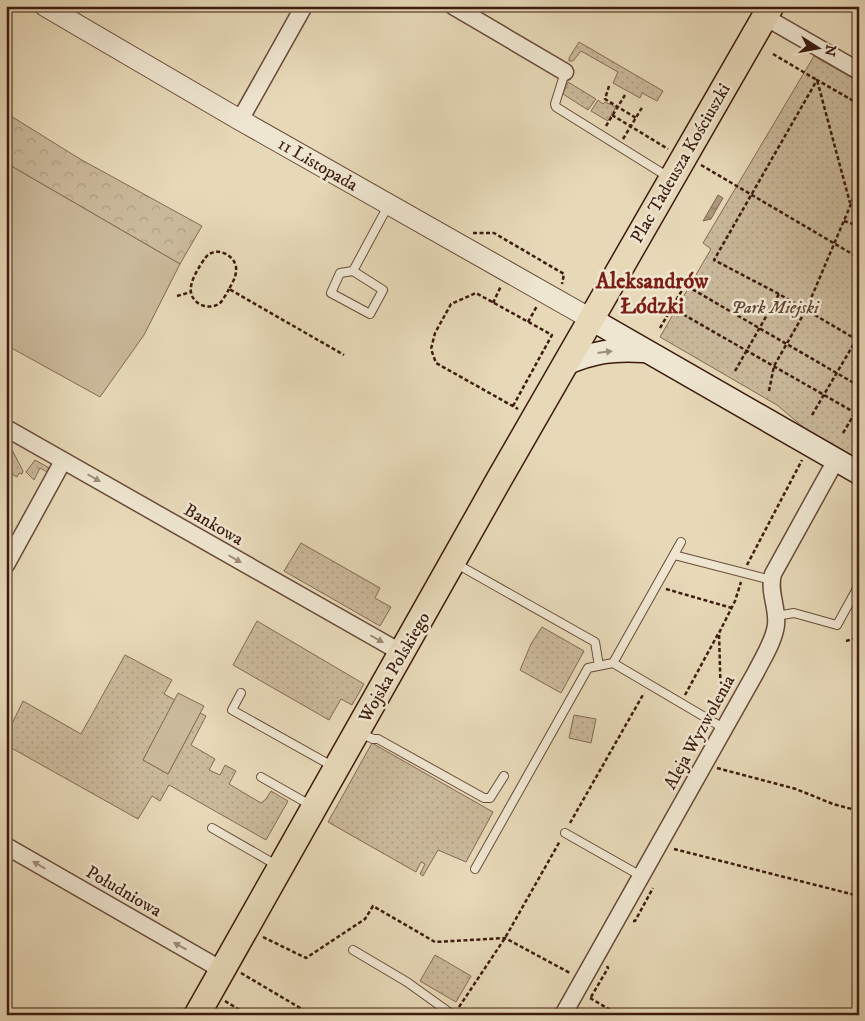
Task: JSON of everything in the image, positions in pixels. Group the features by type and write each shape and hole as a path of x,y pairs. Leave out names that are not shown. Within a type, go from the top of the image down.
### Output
{"main road":[{"name":"Plac Tadeusza Kościuszki","path":"592,319 768,12"},
{"path":"592,319 859,473"},
{"name":"Wojska Polskiego","path":"197,1015 230,971 280,868 592,319"},
{"path":"565,364 598,352 647,351"}],"street":[{"name":"11 Listopada","path":"45,6 240,120 592,319"},
{"path":"240,120 304,6"},
{"path":"453,6 565,72"},
{"name":"Plac Tadeusza Kościuszki","path":"768,12 859,71"},
{"name":"Bankowa","path":"6,428 402,653"},
{"path":"6,565 63,460"},
{"path":"771,580 836,460"},
{"name":"Aleja Wyzwolenia","path":"563,1015 642,876 719,725 756,672 776,624 771,580"},
{"name":"Południowa","path":"6,846 230,971"}],"lane":[{"path":"565,72 555,104 556,107 671,179"},
{"path":"353,271 389,204"},
{"path":"353,271 383,290 370,314 330,292 340,273 353,271"},
{"path":"613,663 681,542"},
{"path":"674,555 771,580"},
{"path":"454,562 595,642 599,666"},
{"path":"775,616 794,613 836,625 859,585"},
{"path":"474,869 588,668 613,663 719,725"},
{"path":"241,693 232,710 336,768"},
{"path":"357,731 370,738 378,739 484,798 490,798 504,776"},
{"path":"260,777 314,807"},
{"path":"212,828 280,868"},
{"path":"565,833 642,876"},
{"path":"353,950 407,982 453,1015"}],"path":[{"path":"774,54 859,104"},
{"path":"817,80 714,260 780,294 858,340"},
{"path":"817,80 851,204"},
{"path":"609,86 605,99 636,118"},
{"path":"600,135 625,95"},
{"path":"618,146 643,106"},
{"path":"612,116 673,153"},
{"path":"698,164 752,194 833,245 859,258"},
{"path":"770,391 774,366 806,310 859,189"},
{"path":"844,221 859,226"},
{"path":"214,252 222,252 229,255 234,261 236,268 235,276 230,289 221,302 213,307 205,307 197,303 191,292 193,281 207,256 214,252"},
{"path":"493,303 503,284"},
{"path":"660,328 685,285 859,386"},
{"path":"230,289 344,355"},
{"path":"177,296 191,292"},
{"path":"513,406 552,335 476,293 451,304 435,333 431,349 436,363 513,406 524,412"},
{"path":"736,371 780,294"},
{"path":"528,322 539,304"},
{"path":"672,308 859,415"},
{"path":"812,415 836,373 858,340 859,335"},
{"path":"843,433 859,406"},
{"path":"680,703 736,601 743,573 802,460"},
{"path":"657,586 732,608"},
{"path":"719,633 721,708 719,725"},
{"path":"846,641 859,637"},
{"path":"459,1008 505,938 649,684"},
{"path":"714,767 796,789 833,804 859,811"},
{"path":"668,847 859,896"},
{"path":"258,934 306,958 365,919 373,906 435,942 505,938 571,974"},
{"path":"230,971 312,1015"},
{"path":"590,998 619,1015"},
{"path":"221,999 248,1015"},
{"path":"388,1011 395,1015"}],"green space":[{"path":"579,42 663,91 657,101 642,93 640,98 613,83 618,72 581,51 573,61 569,61"},
{"name":"Park Miejski","path":"814,56 859,82 859,462 821,442 777,405 660,337 711,249 703,243"},
{"path":"568,82 596,99 588,110 563,94"},
{"path":"598,100 603,104 605,102 616,107 608,121 591,111"},
{"path":"6,113 80,159 202,226 180,264 6,163"},
{"path":"6,163 180,264 144,335 100,397 6,345"},
{"path":"6,444 10,446 23,471 17,477 6,471"},
{"path":"35,460 51,469 49,473 40,468 34,480 26,472"},
{"path":"301,543 380,588 375,598 391,607 380,626 284,571"},
{"path":"257,621 364,684 352,705 341,699 329,720 233,665"},
{"path":"542,627 584,651 561,693 520,670 531,644"},
{"path":"125,655 172,680 164,694 175,700 143,760 168,774 200,713 206,716 191,745 215,759 209,770 220,775 225,765 236,771 229,784 261,803 271,791 288,801 266,840 169,785 160,801 152,796 138,819 6,745 6,736 23,701 81,734"},
{"path":"178,693 204,706 168,774 143,760"},
{"path":"574,715 596,719 591,743 569,738"},
{"path":"372,743 493,812 466,862 438,850 423,876 420,874 425,864 421,862 416,872 328,822"},
{"path":"435,955 471,976 456,1002 420,981"}],"water":[{"path":"718,195 723,198 711,219 703,221"}],"district":[{"name":"Aleksandrów Łódzki","path":"652,292"}]}
